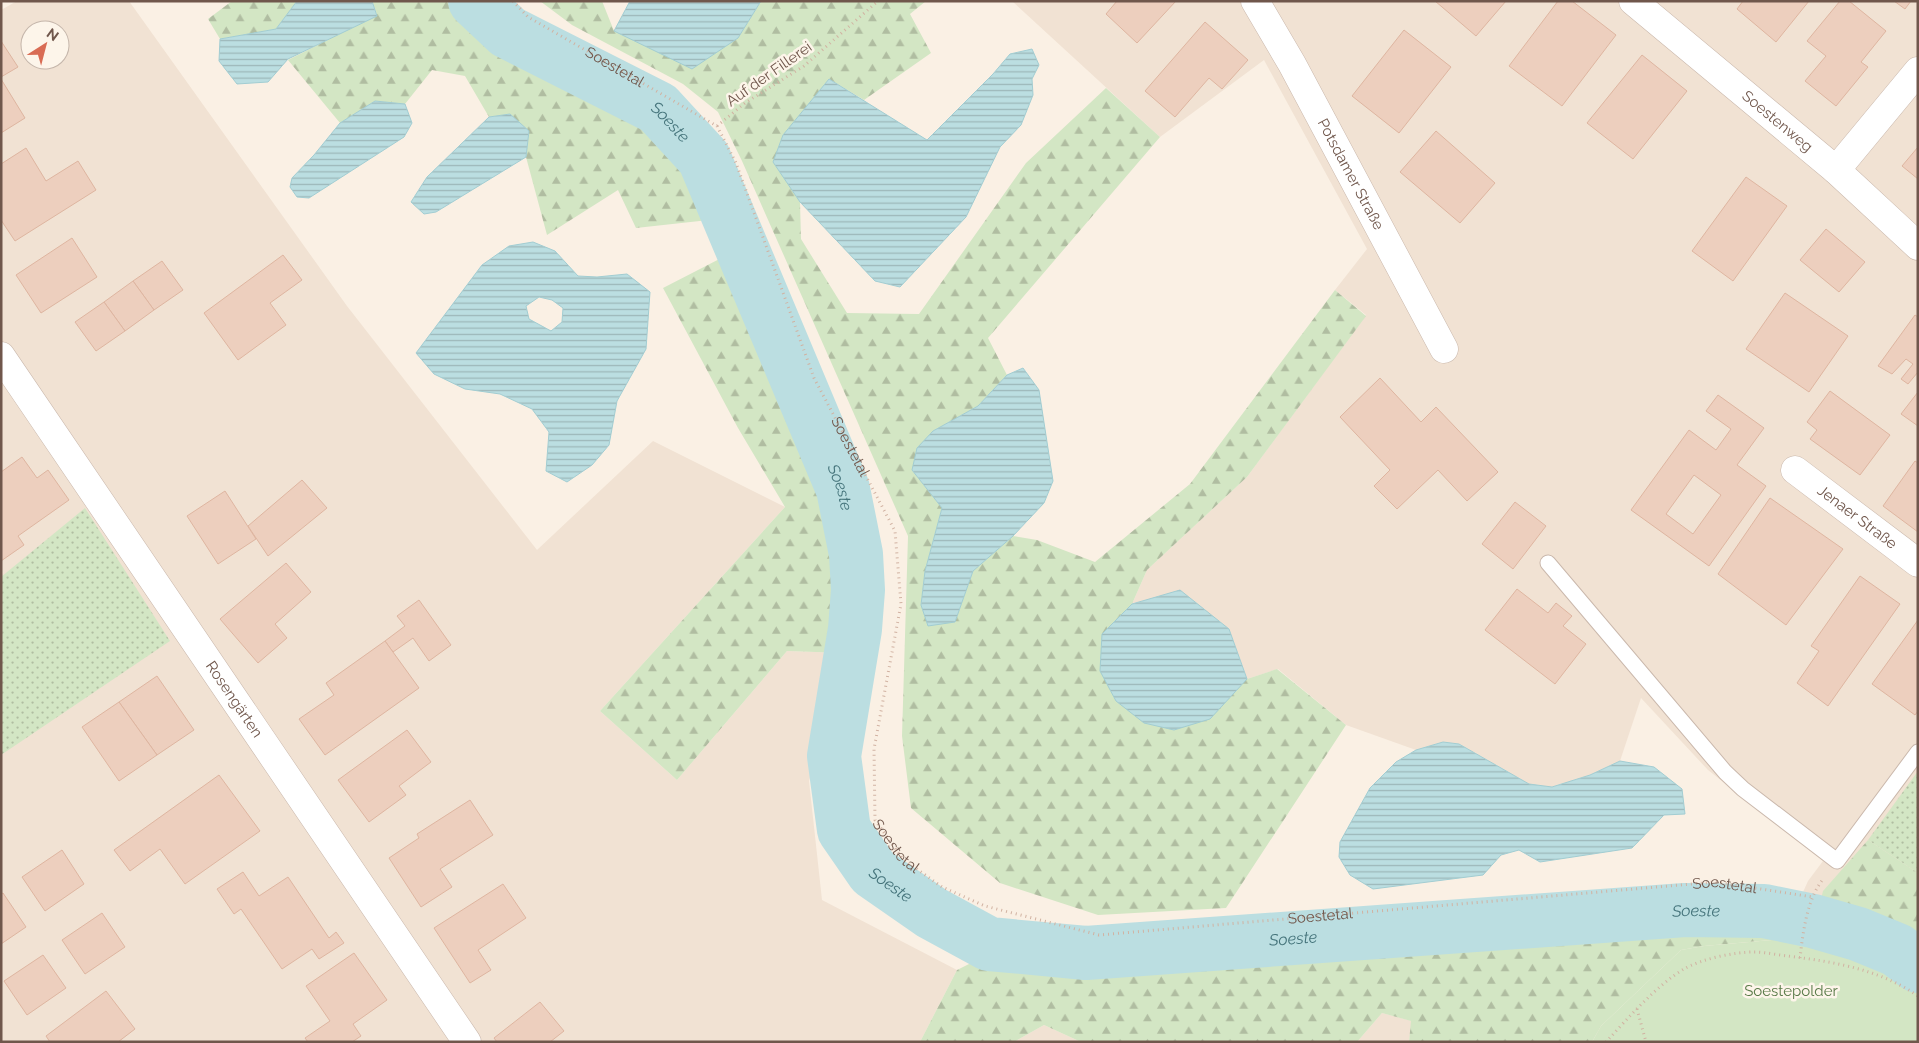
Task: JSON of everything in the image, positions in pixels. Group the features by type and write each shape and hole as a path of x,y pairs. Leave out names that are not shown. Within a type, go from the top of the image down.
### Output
{"street":[{"name":"Potsdamer Straße","path":"1255,1 1292,64 1444,349"},
{"name":"Soestenweg","path":"1633,1 1836,170 1918,246"},
{"path":"1836,170 1918,71"},
{"name":"Rosengärten","path":"1,356 467,1042"},
{"name":"Jenaer Straße","path":"1795,470 1918,562"}],"lane":[{"path":"1548,563 1725,772 1742,788 1837,861 1918,752"}],"path":[{"name":"Soestetal","path":"513,1 528,17 717,126 736,163 814,378 895,531 901,604 874,749 875,820 903,859 942,886 985,906 1099,935 1715,882 1813,897 1802,939 1800,958"},
{"name":"Auf der Fillerei","path":"717,126 746,103 804,66 878,1"},
{"path":"1606,1042 1637,1008 1684,969 1713,958 1754,952 1848,965 1876,974 1903,986 1918,996"},
{"path":"1637,1008 1646,1042"}],"shaded area":[{"path":"17,1 129,1 347,306 537,550 653,441 785,507 600,711 677,780 787,651 843,653 809,781 822,900 957,970 920,1042 1,1042 1,10"},
{"path":"1012,1 1918,1 1918,1042 1592,1042 1794,938 1790,921 1808,881 1823,861 1708,770 1641,698 1620,761 1590,775 1552,787 1529,784 1459,744 1443,742 1416,750 1346,725 1278,669 1247,679 1229,629 1180,591 1132,604 1147,570 1247,477 1366,315 1335,290 1367,249 1264,60 1160,137"},
{"path":"1382,1013 1412,1021 1409,1042 1357,1042"},
{"path":"1044,1025 1081,1042 1014,1042"}],"green space":[{"path":"232,1 297,1 276,29 220,39 208,19"},
{"path":"372,1 462,1 536,62 653,115 703,164 718,219 636,228 618,190 547,235 526,157 529,131 510,114 489,117 465,76 432,70 405,104 375,101 340,123 288,60 377,15"},
{"path":"540,1 602,1 614,31 738,38 761,1 926,1 910,14 931,53 864,100 829,79 774,162 800,202 801,239 847,313 919,314 1026,163 1106,88 1160,137 988,338 1007,375 978,406 933,431 912,470 942,508 925,571 921,605 955,622 973,571 1013,536 1037,540 1095,562 1190,484 1335,290 1366,316 1247,477 1147,570 1132,604 1102,634 1209,719 1247,679 1277,669 1346,725 1226,908 1098,915 1000,883 911,808 902,736 908,536 742,161 718,112 683,84 572,25"},
{"path":"733,252 833,482 850,563 851,614 843,653 787,651 677,780 600,711 785,507 738,428 663,288"},
{"path":"85,508 170,641 1,755 1,577"},
{"path":"1918,771 1918,873 1868,840"},
{"path":"1868,840 1918,873 1918,947 1902,938 1819,908 1823,891"},
{"path":"1719,916 1790,921 1794,938 1704,946 1681,950 1601,1026 1592,1042 1409,1042 1411,1021 1382,1013 1357,1042 1081,1042 1044,1025 1014,1042 920,1042 957,970 985,956 1112,967 1647,924"},
{"name":"Soestepolder","path":"1794,938 1866,954 1918,980 1918,1042 1592,1042 1601,1026 1681,950 1704,946"}],"water":[{"path":"297,1 372,1 377,16 288,59 268,82 237,84 219,61 220,39 276,29"},
{"path":"630,1 761,1 738,38 692,69 614,31"},
{"path":"1032,49 1039,65 1032,79 1033,95 1021,125 1000,147 966,217 900,287 875,281 800,202 773,162 783,135 829,79 927,140 993,74 1010,54"},
{"path":"375,101 405,104 412,123 404,137 309,198 297,197 290,187 292,178 340,123"},
{"path":"510,114 529,131 526,157 436,212 424,214 411,202 427,177 489,117"},
{"path":"533,242 555,251 578,276 597,277 627,274 650,292 646,349 617,401 609,445 592,465 567,482 546,471 549,432 532,409 500,394 465,389 434,374 416,353 482,265 509,246","holes":["539,297 552,300 563,308 562,322 551,331 529,319 526,306"]},
{"path":"1023,368 1039,390 1053,481 1044,503 1013,536 973,571 955,622 928,626 921,605 925,571 942,508 912,470 917,448 933,431 978,406 1007,375"},
{"path":"1180,590 1229,629 1247,679 1210,719 1174,730 1144,723 1116,701 1100,671 1102,634 1132,604"},
{"path":"1443,742 1459,744 1529,784 1552,787 1590,775 1620,761 1654,767 1682,789 1685,814 1664,815 1632,848 1540,862 1519,850 1501,855 1483,875 1373,889 1350,875 1339,857 1340,842 1370,788 1396,762 1416,750"}],"building":[{"path":"1117,1 1176,1 1137,43 1106,14"},
{"path":"1435,1 1506,1 1476,36"},
{"path":"1558,1 1572,1 1616,35 1562,106 1509,66"},
{"path":"1743,1 1809,1 1776,42 1737,9"},
{"path":"1840,1 1849,1 1886,31 1861,62 1868,67 1836,106 1805,81 1826,56 1807,41"},
{"path":"1894,1 1911,1 1905,9"},
{"path":"1205,22 1248,60 1222,89 1209,78 1175,117 1145,91"},
{"path":"1404,30 1451,67 1399,133 1352,96"},
{"path":"1,41 18,67 1,77"},
{"path":"1642,55 1687,91 1633,159 1587,123"},
{"path":"1,79 25,118 1,133"},
{"path":"1436,131 1495,183 1460,223 1400,172"},
{"path":"1918,147 1918,179 1902,166"},
{"path":"26,148 46,181 78,161 96,190 15,241 1,220 1,164"},
{"path":"1746,177 1787,206 1733,281 1692,251"},
{"path":"1826,229 1865,262 1839,292 1800,260"},
{"path":"72,238 97,277 41,313 16,275"},
{"path":"283,255 302,280 270,303 286,325 238,360 204,313"},
{"path":"162,261 183,290 154,310 133,281"},
{"path":"133,281 154,310 125,331 104,302"},
{"path":"1785,293 1848,336 1809,392 1746,349"},
{"path":"104,302 125,331 96,351 75,322"},
{"path":"1915,315 1918,317 1918,372 1908,384 1901,379 1913,364 1906,359 1892,374 1878,366"},
{"path":"1380,378 1421,422 1436,407 1498,472 1467,501 1438,470 1397,509 1374,486 1390,470 1340,417"},
{"path":"1830,391 1890,435 1860,475 1810,439 1817,430 1807,422"},
{"path":"1918,392 1918,426 1901,414"},
{"path":"1718,395 1764,428 1737,465 1766,486 1709,566 1631,510 1689,430 1716,450 1731,429 1706,411","holes":["1694,475 1721,495 1693,534 1666,514"]},
{"path":"22,457 37,478 48,470 69,500 18,536 24,545 1,561 1,472"},
{"path":"1915,461 1918,463 1918,532 1883,506"},
{"path":"302,480 327,508 268,556 248,526"},
{"path":"225,491 256,539 218,564 187,516"},
{"path":"1770,498 1843,549 1786,625 1718,574"},
{"path":"1515,502 1546,526 1513,569 1482,544"},
{"path":"286,563 311,592 275,624 287,638 258,663 220,619"},
{"path":"1860,576 1900,604 1828,706 1797,683 1819,651 1811,646"},
{"path":"1517,589 1548,613 1556,603 1572,616 1563,626 1586,644 1555,684 1485,630"},
{"path":"419,600 451,645 429,661 413,638 393,652 385,641 405,626 397,616"},
{"path":"1918,620 1918,711 1915,715 1872,684"},
{"path":"385,641 419,688 325,755 299,719 334,695 326,683"},
{"path":"157,676 194,730 157,755 119,702"},
{"path":"119,702 157,755 119,781 82,727"},
{"path":"407,730 431,762 399,786 406,795 369,822 338,780"},
{"path":"219,775 260,831 185,884 160,849 130,871 114,850"},
{"path":"470,800 493,835 440,869 452,887 421,907 389,858 419,838 417,834"},
{"path":"62,850 84,884 45,911 22,877"},
{"path":"243,872 259,896 288,877 329,938 336,932 344,943 319,959 312,949 282,969 241,909 234,914 217,889"},
{"path":"503,884 526,918 478,950 491,970 470,983 434,928"},
{"path":"3,893 26,927 1,944 1,894"},
{"path":"102,913 125,947 85,974 62,940"},
{"path":"354,953 387,1000 353,1024 361,1036 352,1042 308,1042 305,1038 330,1021 306,986"},
{"path":"43,955 66,988 27,1015 4,981"},
{"path":"106,991 135,1029 118,1042 50,1042 46,1036"},
{"path":"540,1002 564,1031 550,1042 497,1042 494,1038"}],"waterway":[{"name":"Soeste","path":"475,1 508,32 658,108 704,158 843,489 856,554 858,590 855,629 834,756 844,830 873,872 932,913 989,944 1086,953 1685,910 1764,911 1813,921 1858,934 1897,950 1918,966"}]}
